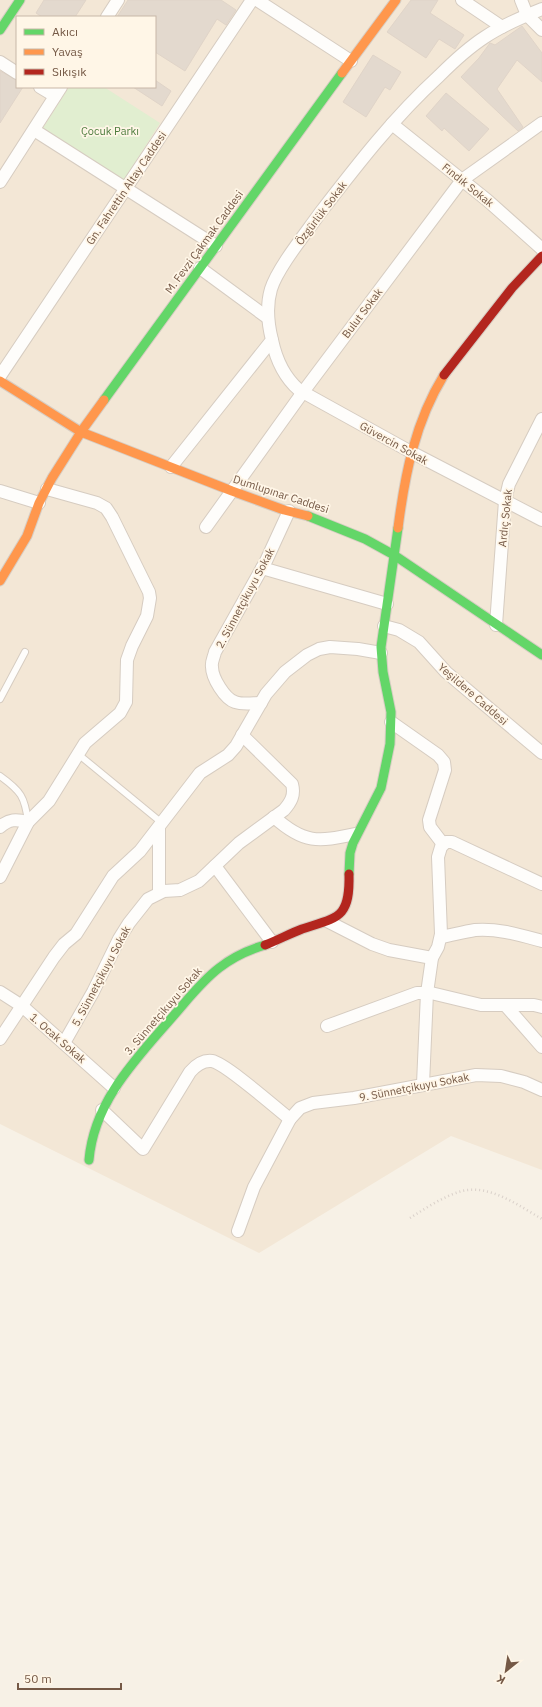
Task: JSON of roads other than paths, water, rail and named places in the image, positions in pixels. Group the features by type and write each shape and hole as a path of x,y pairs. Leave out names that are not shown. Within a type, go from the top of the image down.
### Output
{"street":[{"path":"0,30 20,0"},
{"path":"107,16 118,0"},
{"name":"Gn. Fahrettin Altay Caddesi","path":"0,376 252,0"},
{"path":"257,0 351,61"},
{"name":"M. Fevzi Çakmak Caddesi","path":"0,581 27,536 39,503 81,432 396,0"},
{"path":"462,0 502,27"},
{"path":"521,0 527,15 542,30"},
{"name":"Özgürlük Sokak","path":"272,340 268,318 270,294 274,281 281,269 340,188 392,124 452,63 475,44 502,27 542,9"},
{"path":"0,62 16,72"},
{"path":"0,182 58,92 44,88"},
{"name":"Bulut Sokak","path":"206,527 303,392 462,180 542,123"},
{"name":"Fındık Sokak","path":"392,124 502,212 542,249"},
{"path":"34,130 216,246"},
{"name":"3. Sünnetçikuyu Sokak","path":"89,1160 93,1132 102,1110 114,1088 162,1028 209,976 234,958 254,948 298,931 329,922 340,915 347,903 350,853 356,834 381,790 388,756 391,722 381,653 403,492 411,452 419,425 436,387 449,366 508,293 542,256"},
{"path":"200,268 268,318"},
{"path":"171,467 272,340"},
{"name":"Güvercin Sokak","path":"272,340 277,357 285,374 294,385 303,392 411,452 542,520"},
{"name":"Dumlupınar Caddesi","path":"0,380 81,432 232,491 289,511 327,522 365,539 394,555 542,655"},
{"name":"Ardıç Sokak","path":"496,625 505,501 509,484 542,419"},
{"path":"0,877 28,822 47,804 78,754 92,737 124,708 127,696 126,672 128,654 147,616 150,598 149,592 112,517 106,508 97,503 47,489"},
{"path":"0,491 39,503"},
{"name":"2. Sünnetçikuyu Sokak","path":"261,703 239,703 229,699 223,693 213,673 212,667 216,652 262,568 289,511"},
{"path":"262,568 387,604"},
{"name":"Yeşildere Caddesi","path":"384,626 398,630 419,642 446,672 542,753"},
{"path":"0,1039 54,957 64,944 76,934 109,881 140,851 200,773 228,754 236,746 261,703 274,684 285,672 295,663 319,650 330,647 381,653"},
{"path":"391,722 438,755 444,762 445,770 429,820 430,827 443,844"},
{"path":"161,825 159,892 180,890 199,881 239,843 284,810 293,796 292,784 242,735"},
{"path":"274,817 289,830 305,838 328,840 356,834"},
{"path":"0,827 10,820 16,819 28,822"},
{"path":"423,1084 426,993 432,958 441,937 438,860 443,844 452,842 542,884"},
{"path":"214,866 272,942"},
{"name":"5. Sünnetçikuyu Sokak","path":"64,1044 93,992 119,939 129,923 148,899 159,892"},
{"path":"329,922 372,944 389,950 432,958"},
{"path":"441,937 474,930 487,930 505,932 542,941"},
{"name":"1. Ocak Sokak","path":"0,992 22,1006 114,1088"},
{"path":"327,1026 408,996 426,993 481,1005 534,1005 542,1007"},
{"path":"506,1006 542,1047"},
{"path":"102,1110 143,1149 190,1072 200,1063 210,1061 224,1067 290,1119"},
{"name":"9. Sünnetçikuyu Sokak","path":"238,1231 254,1186 290,1119 300,1108 313,1103 354,1098 423,1084 488,1074 511,1078 542,1090"}],"lane":[{"path":"0,699 25,652"},
{"path":"78,754 161,825"},
{"path":"0,776 17,788 26,805 28,822"}],"park label":[{"name":"Çocuk Parkı","path":"110,131"}]}
